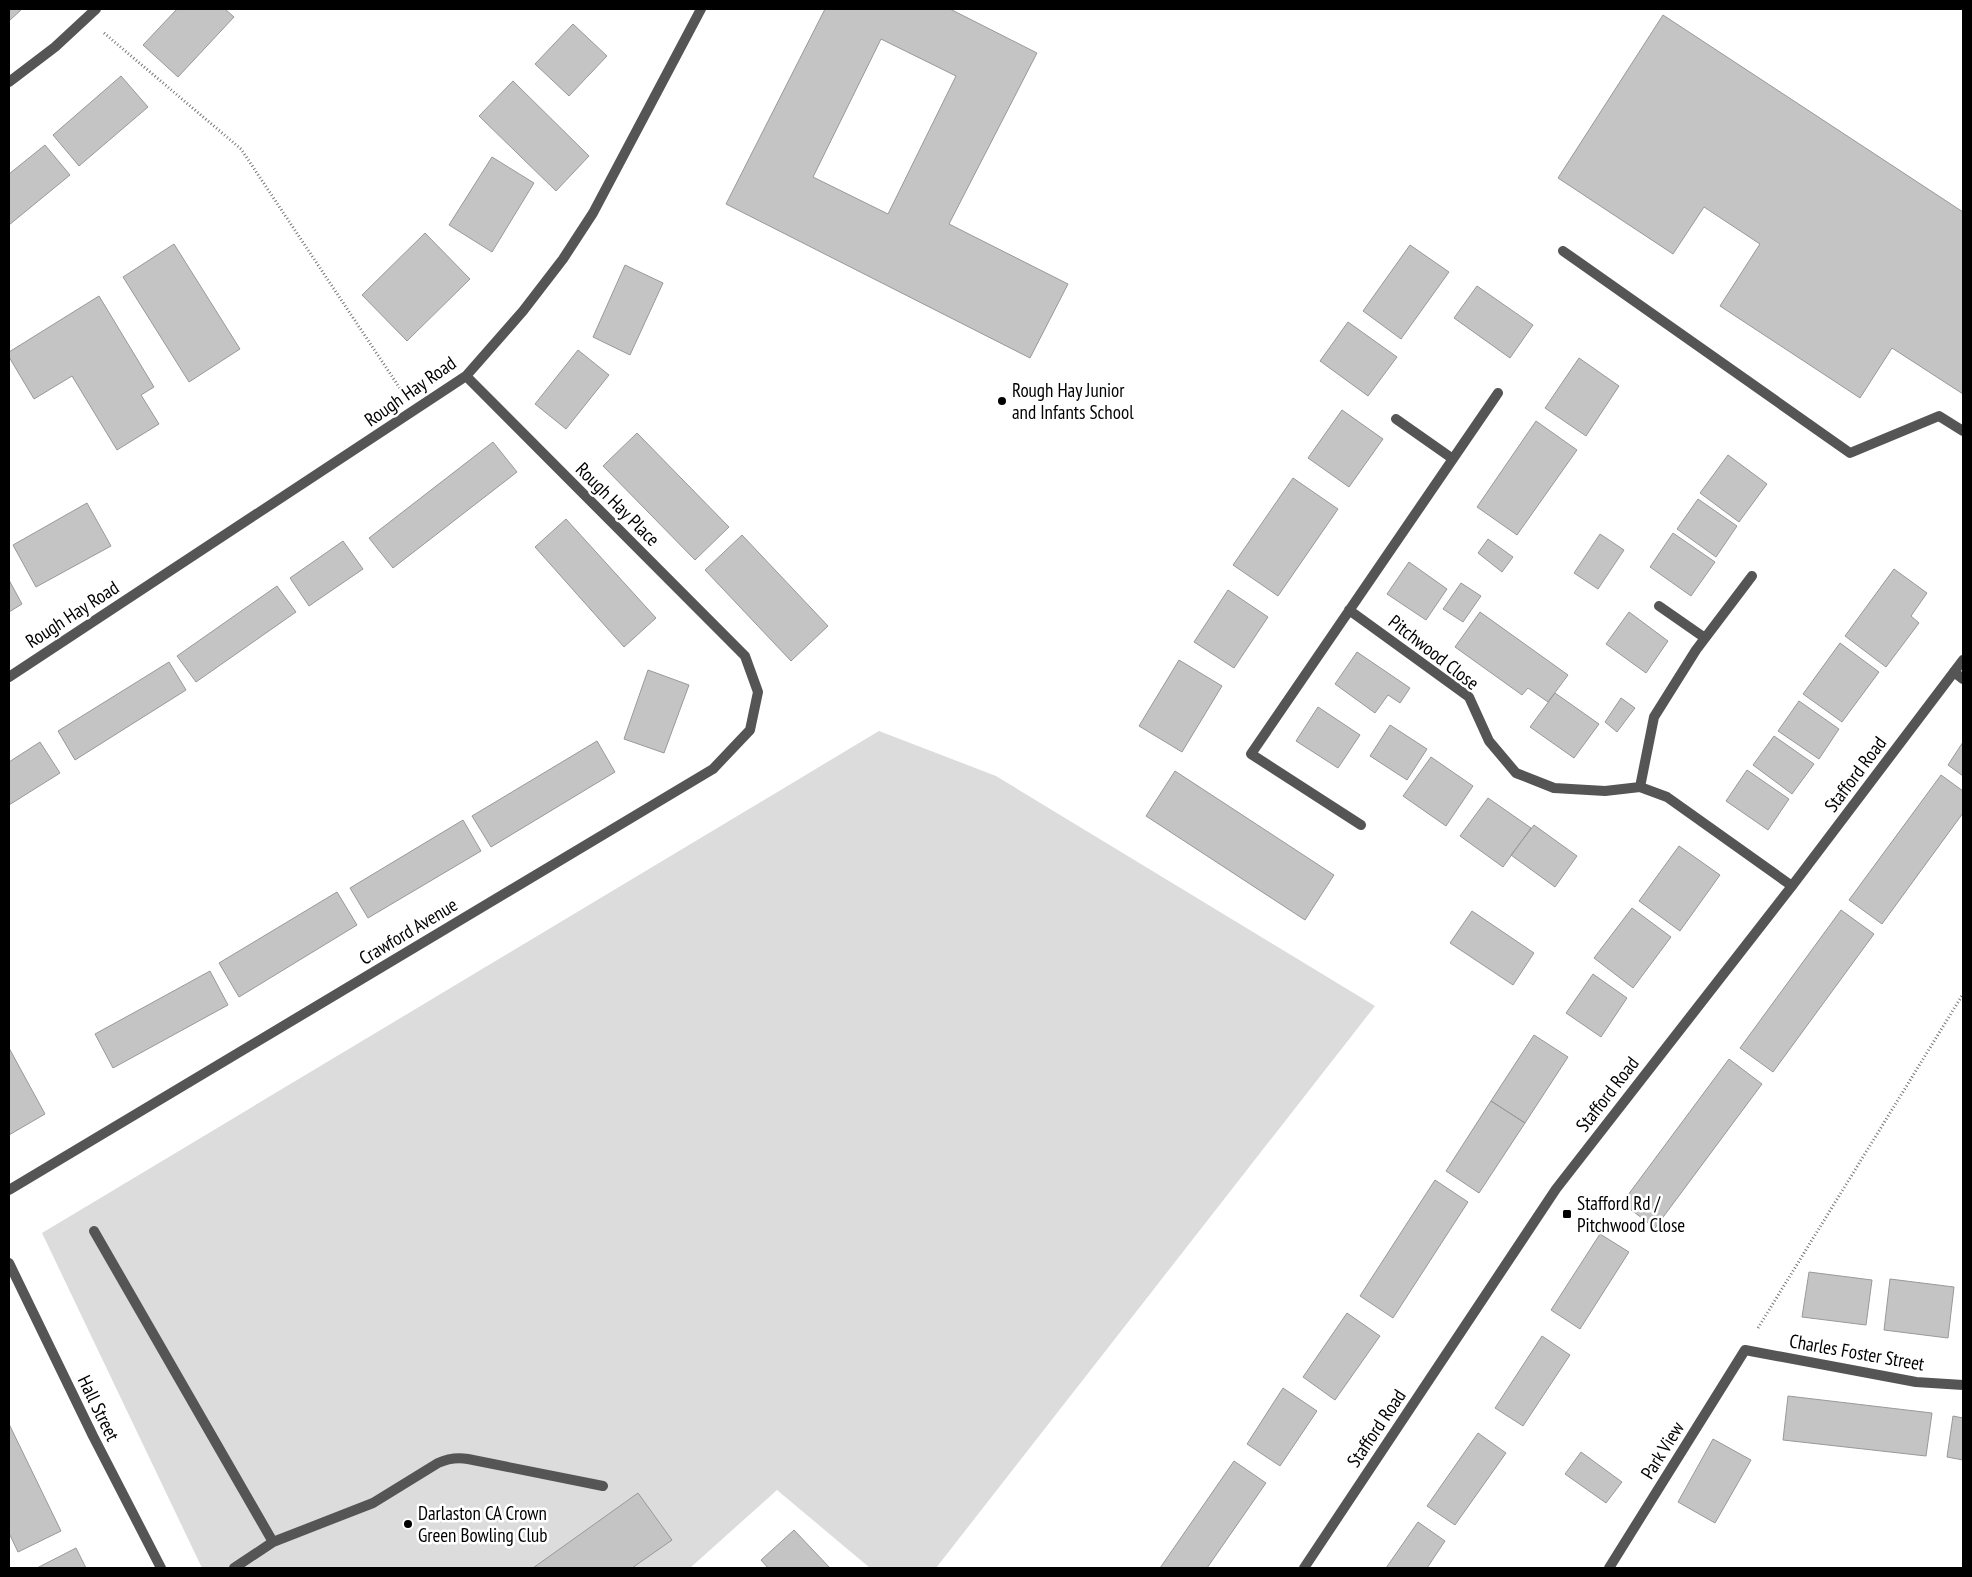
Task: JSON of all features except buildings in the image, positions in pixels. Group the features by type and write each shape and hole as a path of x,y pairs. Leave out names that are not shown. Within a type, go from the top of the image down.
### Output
{"street":[{"path":"9,82 55,47 96,9"},
{"name":"Rough Hay Road","path":"9,677 466,376 523,311 563,259 593,213 700,9"},
{"path":"1563,251 1850,452 1939,416 1963,431"},
{"name":"Rough Hay Place","path":"466,376 745,656"},
{"path":"1362,825 1251,754 1498,393"},
{"path":"1396,419 1453,459"},
{"path":"1640,787 1654,718 1705,638 1752,576"},
{"path":"1659,606 1705,638"},
{"name":"Pitchwood Close","path":"1349,610 1469,697 1489,741 1516,773 1554,788 1606,790 1640,787 1666,797 1792,886"},
{"name":"Crawford Avenue","path":"9,1190 713,769 750,730 758,692 745,656"},
{"name":"Stafford Road","path":"1304,1568 1556,1189 1792,886 1963,660"},
{"path":"1954,672 1963,679"},
{"path":"94,1231 272,1542"},
{"name":"Hall Street","path":"10,1269 161,1568"},
{"name":"Charles Foster Street","path":"1745,1350 1916,1382 1963,1386"},
{"name":"Park View","path":"1609,1568 1745,1350"},
{"path":"234,1568 272,1542 373,1503 438,1463 457,1457 603,1486"}],"path":[{"path":"86,18 241,148 414,411"},
{"path":"1745,1350 1963,994"}],"shaded area":[{"path":"879,731 996,776 1375,1006 936,1568 870,1568 777,1490 690,1568 202,1568 42,1233"}],"place":[{"name":"Rough Hay Junior and Infants School","path":"1002,401"},
{"name":"Stafford Rd / Pitchwood Close","path":"1567,1214"},
{"name":"Darlaston CA Crown Green Bowling Club","path":"408,1524"}]}
